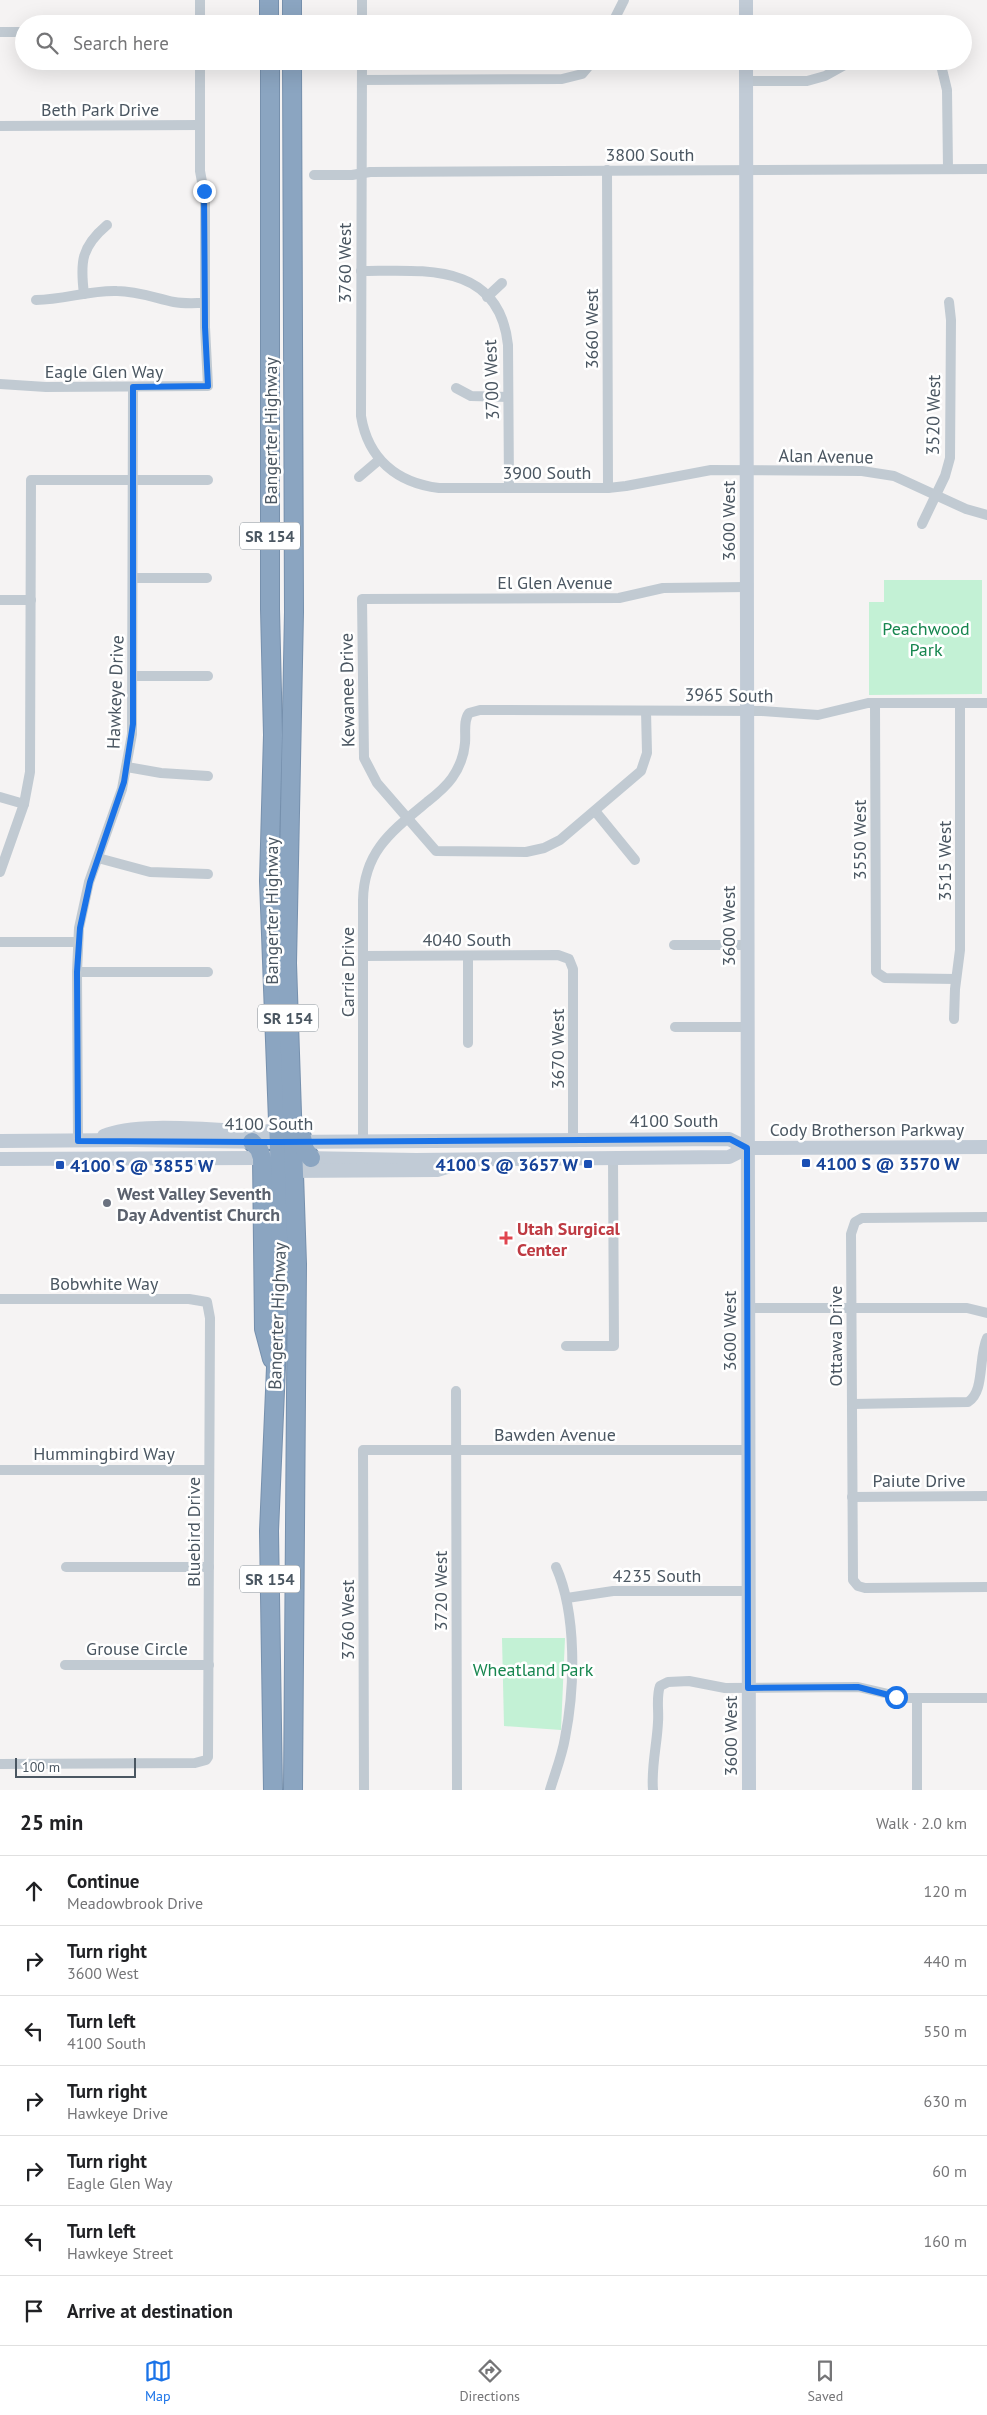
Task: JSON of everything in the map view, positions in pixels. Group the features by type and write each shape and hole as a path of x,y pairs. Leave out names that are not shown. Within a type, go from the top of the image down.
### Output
{"highway":[{"path":"269,0 269,15"},
{"path":"292,0 292,15"},
{"name":"Bangerter Highway","path":"270,70 270,609 273,735 270,942 284,1152 296,1264 293,1790"},
{"name":"Bangerter Highway","path":"273,1790 269,1531 284,1152 292,1114 287,922 294,612 292,70"},
{"path":"273,735 280,751 279,900 294,940 298,969 284,1152 264,1329 285,1408 286,1528 295,1569"},
{"path":"252,1142 259,1149 312,1158"}],"main road":[{"path":"746,0 746,15"},
{"name":"3600 West","path":"746,70 749,1790"},
{"path":"0,1151 64,1150 81,1147 125,1130 284,1152 437,1170 491,1149 608,1148 638,1139"},
{"name":"4100 South","path":"0,1159 284,1152 363,1141 730,1139 747,1148"},
{"name":"4100 South","path":"0,1141 252,1142"},
{"name":"4100 South","path":"312,1158 729,1158 747,1148"},
{"name":"Cody Brotherson Parkway","path":"747,1148 987,1148"}],"street":[{"path":"200,0 200,15"},
{"path":"362,0 362,15"},
{"path":"616,15 624,0"},
{"path":"0,32 15,32"},
{"path":"36,300 126,291 178,302 205,303 205,205 200,171 200,70"},
{"name":"3760 West","path":"362,70 361,416 365,434 379,460"},
{"path":"362,80 562,79 582,74 585,70"},
{"path":"746,81 807,81 824,76 835,70"},
{"path":"942,70 947,90 948,169"},
{"name":"Beth Park Drive","path":"0,126 200,125"},
{"name":"3800 South","path":"314,176 607,170 987,169"},
{"name":"3660 West","path":"607,170 608,488"},
{"path":"84,294 82,268 85,250 93,238 107,225"},
{"path":"361,270 446,272 472,284 488,297 502,283"},
{"name":"3700 West","path":"488,297 498,311 507,336 508,488"},
{"name":"3520 West","path":"922,524 947,470 950,453 949,302"},
{"name":"Eagle Glen Way","path":"0,384 46,388 208,386 205,303"},
{"name":"Hawkeye Drive","path":"78,1141 78,942 84,904 128,767 133,724 133,387"},
{"path":"456,388 471,396 508,397"},
{"path":"358,477 379,460"},
{"name":"3900 South","path":"379,460 397,476 422,486 439,488 608,488 643,483 698,471 747,470"},
{"name":"Alan Avenue","path":"747,470 872,472 905,480 966,509 987,515"},
{"path":"0,872 24,804 31,761 31,480 208,480"},
{"path":"133,578 208,578"},
{"name":"El Glen Avenue","path":"362,599 619,598 663,588 747,587"},
{"name":"Kewanee Drive","path":"362,599 364,758 373,777 407,819 433,849 438,852 526,852 555,844 634,779 644,766 647,753 646,711"},
{"path":"0,600 31,600"},
{"path":"133,676 208,676"},
{"name":"3965 South","path":"469,713 480,710 747,711 823,714 863,704 875,703 987,703"},
{"name":"3550 West","path":"875,703 875,964 878,975 889,979 956,979"},
{"name":"3515 West","path":"954,1019 960,950 960,703"},
{"name":"Carrie Drive","path":"363,1141 363,956 364,892 367,871 382,842 442,790 455,773 463,754 466,720 469,713"},
{"path":"128,767 170,774 208,776"},
{"path":"0,797 24,804"},
{"path":"595,811 635,860"},
{"path":"98,858 150,872 208,874"},
{"path":"0,942 78,942"},
{"path":"674,945 747,944"},
{"name":"4040 South","path":"363,956 558,955 569,959"},
{"path":"468,956 468,1044"},
{"name":"3670 West","path":"569,959 573,969 573,1139"},
{"path":"77,972 208,972"},
{"path":"674,1027 747,1027"},
{"path":"566,1346 614,1346 613,1158"},
{"name":"Ottawa Drive","path":"987,1217 858,1220 853,1225 851,1234 852,1572 855,1583 865,1588 987,1587"},
{"name":"Bobwhite Way","path":"0,1299 189,1300 207,1302"},
{"name":"Bluebird Drive","path":"0,1764 195,1763 206,1760 210,1749 210,1318 207,1302"},
{"path":"747,1308 971,1308 987,1314"},
{"path":"852,1404 968,1402 976,1396 979,1389 980,1363 987,1338"},
{"name":"3720 West","path":"456,1391 457,1790"},
{"name":"3760 West","path":"363,1450 364,1790"},
{"name":"Bawden Avenue","path":"363,1450 748,1450"},
{"name":"Hummingbird Way","path":"0,1470 209,1470"},
{"name":"Paiute Drive","path":"852,1497 987,1496"},
{"path":"66,1567 209,1567"},
{"path":"550,1790 565,1739 570,1704 571,1638 568,1598 556,1567"},
{"name":"4235 South","path":"568,1598 613,1591 748,1591"},
{"name":"Grouse Circle","path":"64,1665 209,1665"},
{"path":"653,1790 652,1769 658,1726 660,1686 668,1682 689,1681 721,1688 858,1687 896,1697 987,1698"},
{"path":"917,1698 917,1790"}],"green space":[{"name":"Peachwood Park","path":"884,580 982,580 982,694 869,695 869,602 884,602"},
{"name":"Wheatland Park","path":"502,1638 565,1638 561,1730 504,1726"}],"place":[{"name":"4100 S @ 3570 W","path":"806,1163"},
{"name":"4100 S @ 3657 W","path":"588,1164"},
{"name":"4100 S @ 3855 W","path":"60,1165"},
{"name":"West Valley Seventh Day Adventist Church","path":"107,1203"},
{"name":"Utah Surgical Center","path":"506,1238"}],"route":[{"path":"204,191 205,327 208,349 208,386 133,387 133,724 130,756 124,782 90,882 81,916 77,972 78,1141 278,1142 730,1139 747,1148 748,1688 858,1687 872,1689 896,1697"}]}
